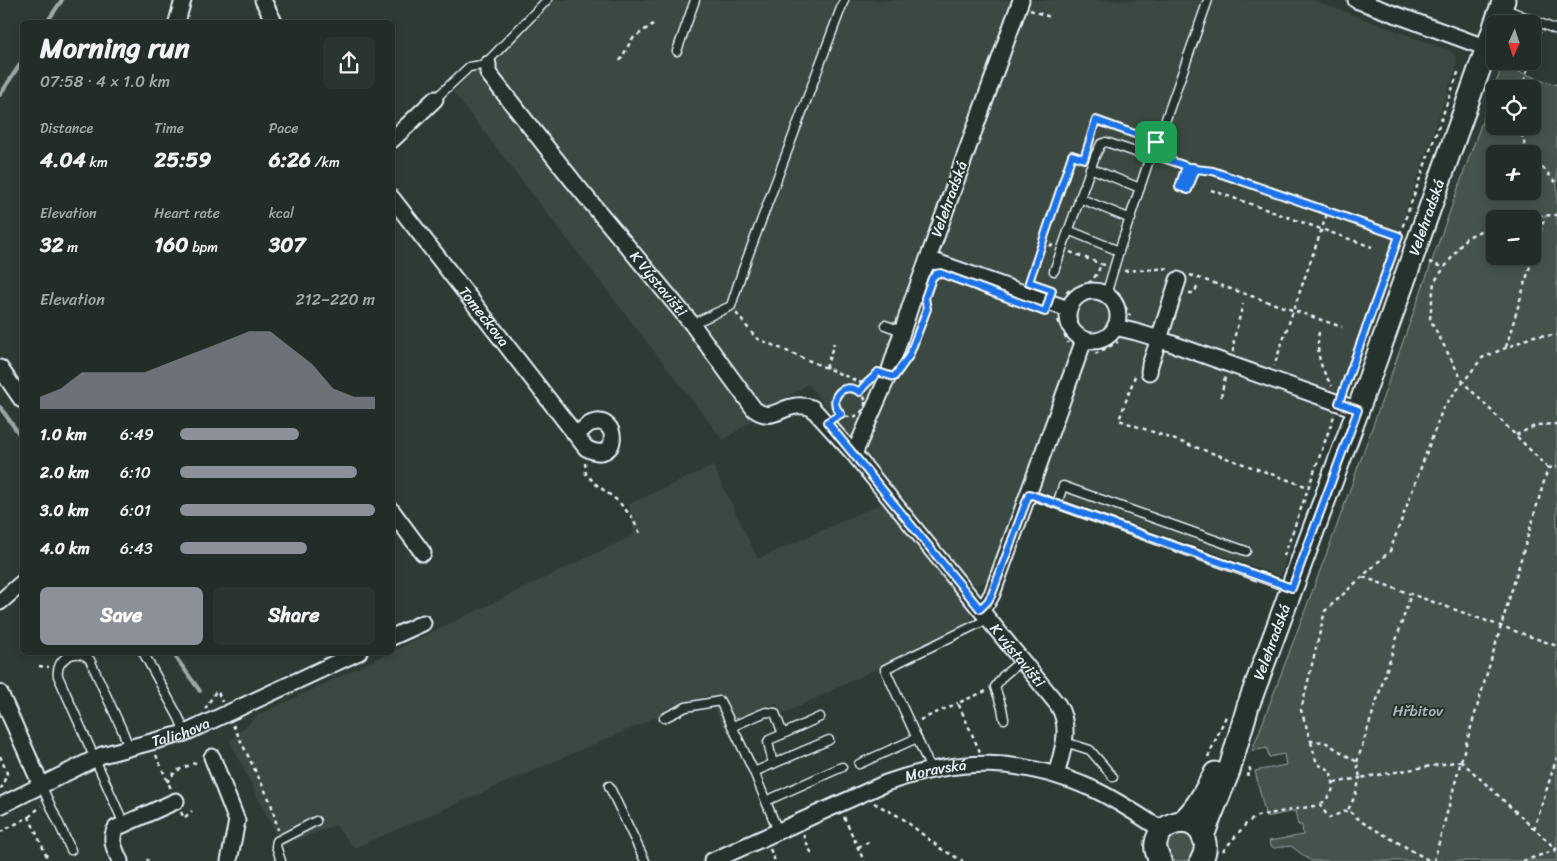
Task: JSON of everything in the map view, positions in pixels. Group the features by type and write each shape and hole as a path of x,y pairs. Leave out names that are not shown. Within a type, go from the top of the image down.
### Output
{"main road":[{"name":"Velehradská","path":"1210,859 1205,850 1203,836 1231,765 1248,706 1292,588 1348,407 1486,51"},
{"name":"Velehradská","path":"1162,830 1174,823 1181,822 1199,804 1248,706"},
{"path":"1181,822 1194,826 1200,830 1203,836"},
{"path":"1161,861 1156,852 1156,844 1162,830"}],"street":[{"path":"178,20 183,0"},
{"path":"263,0 273,20"},
{"path":"1356,0 1486,48"},
{"name":"Velehradská","path":"928,259 1024,5"},
{"name":"K Výstavišti","path":"488,64 488,73 573,181 692,324 754,409 760,414 773,415 795,406 803,405 812,408 827,422 854,454"},
{"path":"395,137 435,100"},
{"name":"Tomečkova","path":"395,202 577,435"},
{"path":"854,454 888,376 928,259 1068,309"},
{"path":"1142,374 1151,361 1181,275"},
{"path":"1088,291 1106,295 1113,301 1117,309 1118,319 1116,327 1110,335 1102,340 1093,342 1084,340 1070,328 1067,318 1068,309 1073,300 1088,291"},
{"path":"1116,327 1159,339 1348,407"},
{"path":"984,614 1084,340"},
{"path":"0,368 20,397"},
{"name":"K výstavišti","path":"854,454 1063,713 1066,732 1056,775"},
{"path":"395,515 423,553"},
{"path":"0,602 20,585"},
{"path":"395,636 423,623"},
{"name":"Talichova","path":"0,806 41,784 95,759 185,733 353,655"},
{"path":"0,692 41,784"},
{"path":"212,758 237,821 229,861"},
{"name":"Moravská","path":"712,861 886,783 931,769 958,765 989,763 1022,767 1056,775 1095,790 1162,830"},
{"path":"120,861 114,847 112,834 116,828 176,801"}],"lane":[{"path":"435,100 469,67 488,64 489,60 547,0"},
{"path":"677,50 695,0"},
{"path":"692,324 731,306 844,0"},
{"path":"1161,133 1208,0"},
{"path":"1499,14 1544,24 1557,30"},
{"path":"1054,271 1097,149 1101,144 1106,142 1150,157 1119,251 1117,270 1106,295"},
{"path":"1090,168 1140,188"},
{"path":"1079,198 1131,219"},
{"path":"1068,230 1119,251"},
{"path":"885,325 902,331"},
{"path":"1057,504 1063,486 1246,551"},
{"path":"1029,494 1292,588"},
{"path":"931,769 886,668 984,614"},
{"path":"70,655 61,660 58,666 58,676 124,824"},
{"path":"84,655 90,660 129,748"},
{"path":"145,655 179,718 185,733"},
{"path":"1004,719 994,687 1003,676 1022,660"},
{"path":"664,718 686,707 720,701 754,772 778,830"},
{"path":"733,726 766,712 775,713 783,734"},
{"path":"772,764 768,742 820,717"},
{"path":"860,764 917,738"},
{"path":"754,772 829,740"},
{"path":"1064,742 1090,750 1113,777"},
{"path":"766,800 842,767"},
{"path":"41,784 71,850"},
{"path":"609,786 645,861"},
{"path":"281,861 276,846 277,841 316,821"}],"path":[{"path":"1024,5 1050,17"},
{"path":"620,61 632,39 653,24"},
{"path":"1541,32 1544,24"},
{"path":"1282,562 1308,487 1348,407 1399,236 1462,62"},
{"path":"1089,143 1096,120 1165,145 1160,157 1186,166 1179,187 1182,188 1189,167 1193,167 1185,189 1188,190 1196,169 1213,171 1399,236"},
{"path":"1029,282 1072,155 1084,159 1086,151"},
{"path":"1541,165 1557,184"},
{"path":"1212,190 1372,247"},
{"path":"1273,369 1328,211"},
{"path":"1541,216 1557,215"},
{"path":"1506,347 1545,216"},
{"path":"1486,228 1466,238 1434,282 1430,319 1463,382 1548,468"},
{"path":"1124,340 1096,352 1086,365 1067,358 1069,346 1058,321 1053,315 1045,312 1052,290 1064,293 1092,281 1101,264 1117,270 1148,271 1168,267 1181,275 1342,327"},
{"path":"1117,270 1118,293 1131,316 1144,324 1142,334"},
{"path":"1184,296 1188,293 1194,293 1197,287"},
{"path":"918,333 927,309 926,304"},
{"path":"1233,358 1234,339 1243,304"},
{"path":"731,306 756,338 864,384"},
{"path":"1319,332 1317,351 1325,375 1333,387"},
{"path":"1210,859 1226,846 1246,824 1257,816 1320,805 1333,793 1334,783 1330,770 1317,764 1302,710 1325,611 1390,551 1442,408 1482,358 1534,336 1557,335"},
{"path":"826,368 834,343"},
{"path":"860,392 864,384 873,380 878,372 888,376"},
{"path":"1142,374 1119,420 1308,487"},
{"path":"1221,398 1224,377"},
{"path":"850,387 860,392 865,404 860,412 852,417 841,414 836,408 835,403 838,394 845,388 850,387"},
{"path":"827,422 841,414"},
{"path":"1516,435 1537,425 1557,424"},
{"path":"577,435 584,456 586,474 618,501 631,516 642,535"},
{"path":"1548,468 1557,467"},
{"path":"1434,861 1461,761 1548,468"},
{"path":"1362,576 1557,646"},
{"path":"1320,805 1329,818 1348,810 1355,796 1360,778 1357,762 1411,594"},
{"path":"911,724 994,687"},
{"path":"958,703 980,752 987,753"},
{"path":"1311,741 1325,742 1357,762"},
{"path":"150,742 184,818 192,812"},
{"path":"0,756 7,773 0,788"},
{"path":"1534,829 1557,757"},
{"path":"168,782 176,771 193,763 212,758"},
{"path":"1334,783 1461,761"},
{"path":"1461,761 1556,850 1523,861"},
{"path":"873,802 902,818 942,849 962,861"},
{"path":"837,804 864,861"},
{"path":"1348,810 1362,822 1430,861"},
{"path":"0,832 29,817 49,861"},
{"path":"802,833 812,854"},
{"path":"858,847 871,841"},
{"path":"770,847 775,861"}],"shaded area":[{"path":"541,0 1313,0 1450,51 1457,61 1456,67 1280,576 1024,485 992,574 984,583 971,584 808,384 723,440 453,92"},
{"path":"713,466 758,559 887,501 968,601 973,622 785,713 776,703 723,727 708,695 354,848 335,825 282,846 230,741 257,716 385,655 395,655 395,650 634,535 629,504"}],"green space":[{"name":"Hřbitov","path":"1501,70 1514,70 1557,85 1557,861 1311,861 1291,846 1274,848 1270,846 1269,841 1303,835 1302,825 1298,825 1295,811 1266,817 1255,771 1286,765 1284,754 1269,757 1267,748 1252,751 1335,531 1486,111 1486,135 1541,135 1541,80 1497,80"},
{"path":"1178,829 1198,840 1192,861 1171,861 1164,853 1165,838"}],"waterway":[{"path":"48,20 62,0"},
{"path":"0,95 20,64"},
{"path":"0,407 20,435"},
{"path":"174,655 200,691"}],"route":[{"path":"1096,120 1156,142 1165,145 1160,157 1186,166 1179,187 1182,188 1189,167 1193,167 1185,189 1188,190 1196,169 1213,171 1399,236 1339,403 1358,410 1292,588 1029,494 992,594 980,609 827,422 841,414 836,408 836,398 841,390 845,388 855,388 860,392 864,384 873,380 878,372 894,377 909,356 927,309 925,298 932,278 936,274 940,273 1045,312 1052,290 1029,282 1072,155 1084,159 1096,120"}]}
